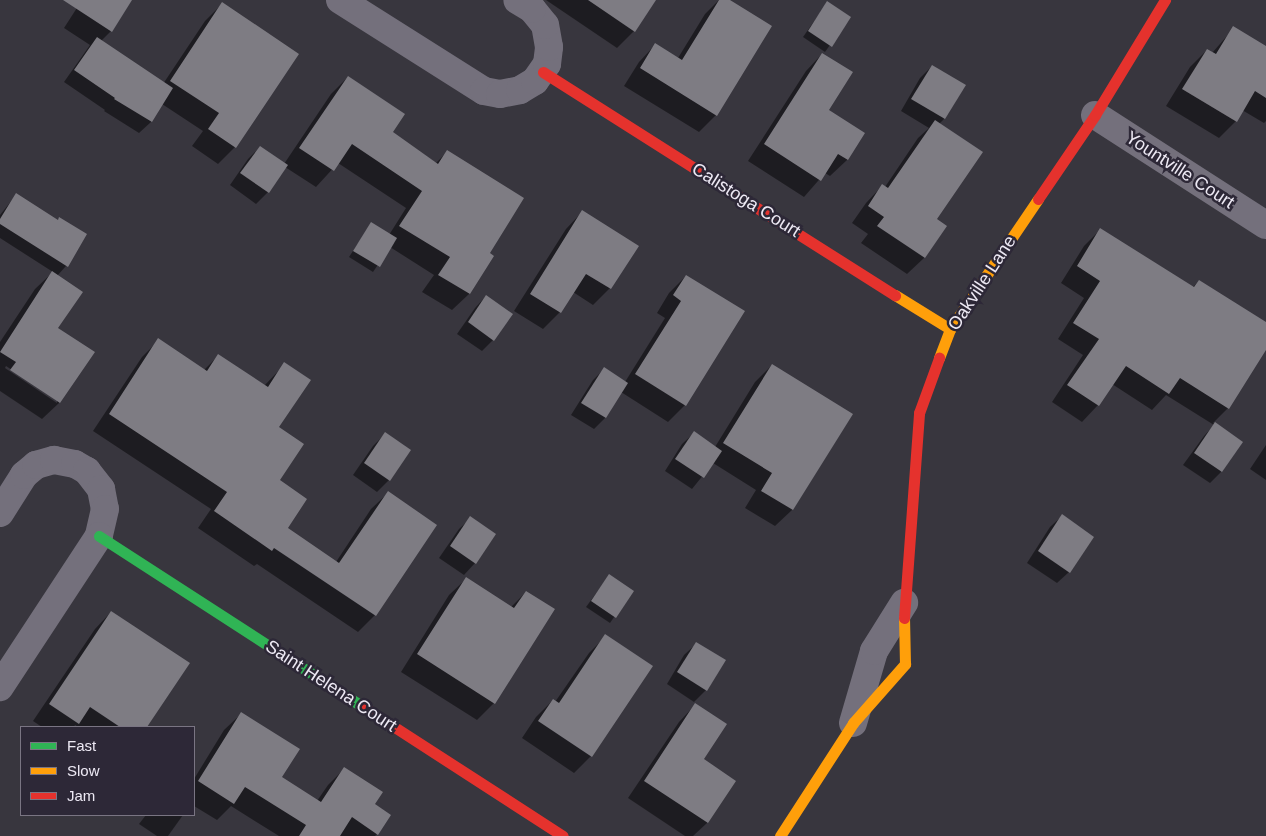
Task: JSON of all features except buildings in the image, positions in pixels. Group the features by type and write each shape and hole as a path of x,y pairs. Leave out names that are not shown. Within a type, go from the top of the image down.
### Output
{"street":[{"path":"340,0 484,91 500,94 520,90 535,81 543,72 550,47 544,25 532,9 517,0"},
{"name":"Oakville Lane","path":"780,836 853,723 874,651 904,603 919,413 950,328 1095,115 1165,0"},
{"name":"Calistoga Court","path":"543,72 950,328"},
{"name":"Yountville Court","path":"1095,115 1266,225"},
{"path":"0,513 24,475 36,465 54,460 75,464 87,471 101,489 105,509 99,536 0,687"},
{"name":"Saint Helena Court","path":"99,536 563,836"}],"traffic: fast":[{"path":"99,536 362,706"}],"traffic: slow":[{"path":"939,358 950,329 1038,199"},
{"path":"895,295 950,329"},
{"path":"780,836 853,723 905,664 904,618"}],"traffic: jam":[{"path":"1038,199 1095,115 1165,0"},
{"path":"543,72 895,295"},
{"path":"904,618 919,413 939,358"},
{"path":"362,706 563,836"}]}
